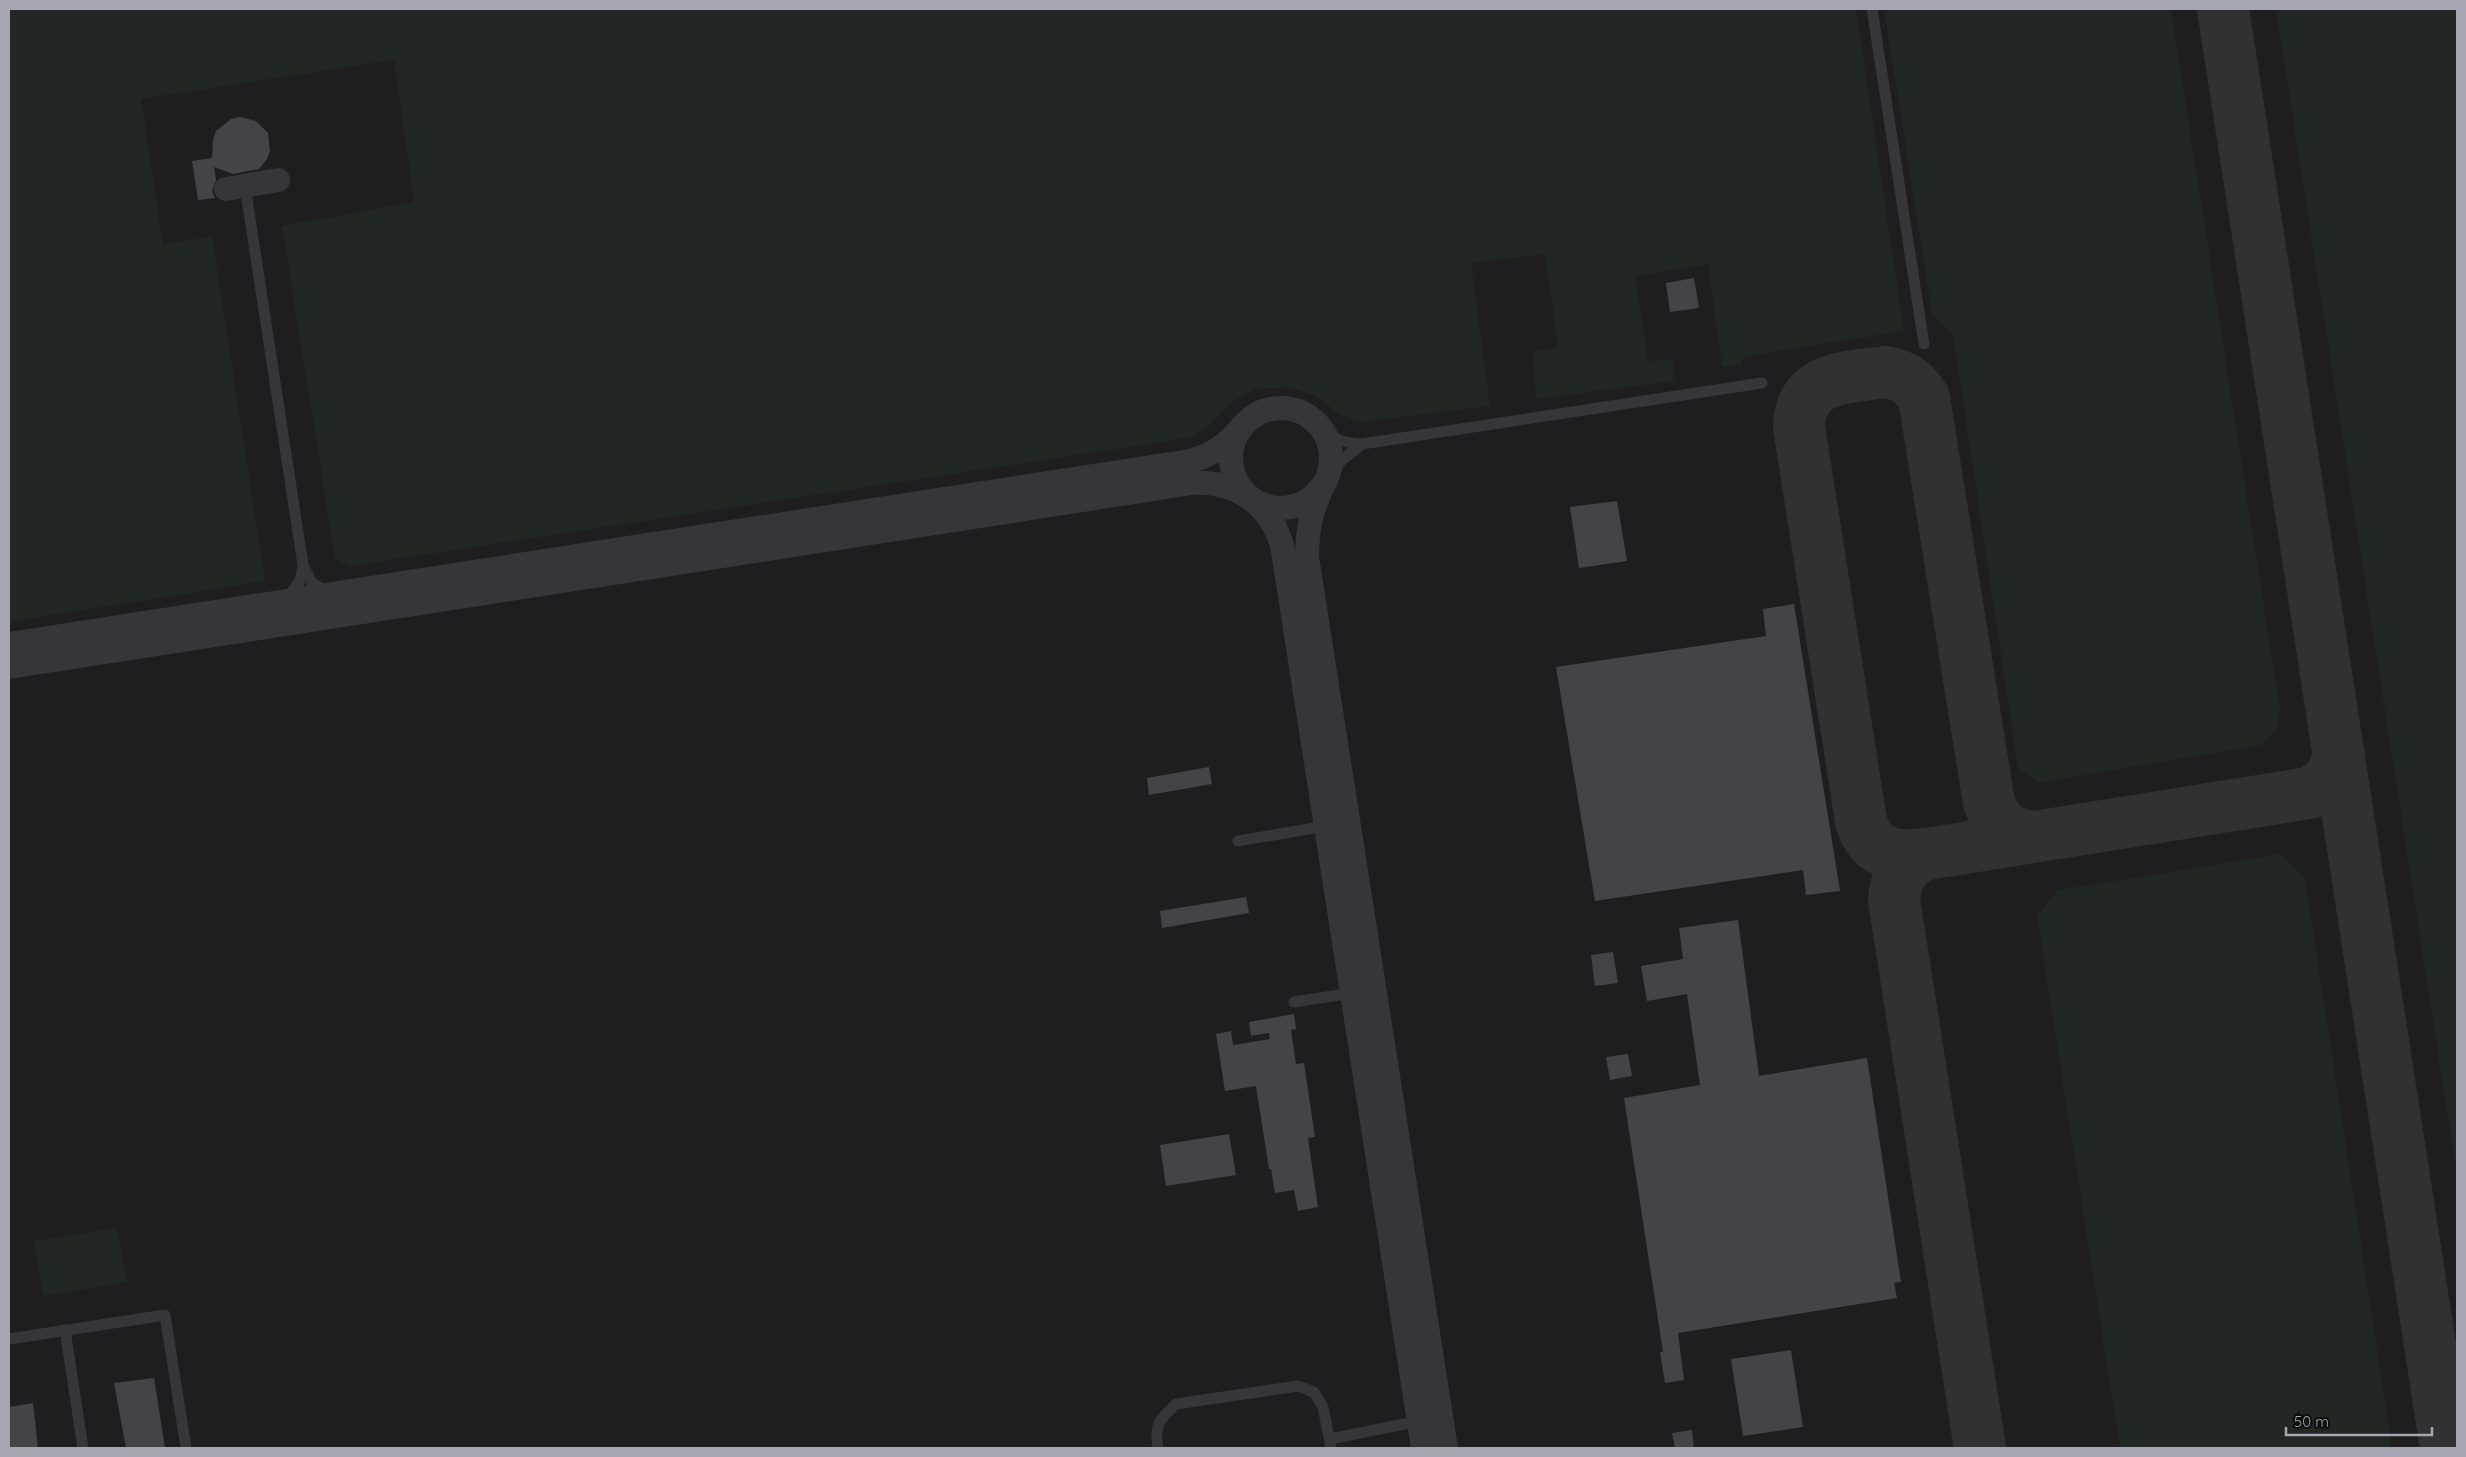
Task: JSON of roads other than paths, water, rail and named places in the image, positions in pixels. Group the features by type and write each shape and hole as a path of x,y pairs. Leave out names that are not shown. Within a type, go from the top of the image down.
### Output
{"street":[{"path":"236,187 278,180"},
{"path":"9,644 1190,461 1202,458 1224,445 1260,412 1283,408 1306,414 1316,422 1329,444 1330,470 1317,496 1308,526 1307,556 1338,824 1352,993 1423,1448"},
{"path":"1241,428 1234,440 1232,466 1236,480 1243,491 1272,520 1282,545 1338,824 1446,1448"},
{"path":"9,667 1192,483 1218,484 1231,487 1266,506 1292,507 1311,498 1325,482"},
{"path":"433,578 426,583 424,591 428,599 437,601"},
{"path":"404,582 413,584 418,592 416,601 408,606"},
{"path":"91,631 83,635 81,644 86,652 94,654"},
{"path":"62,635 70,638 75,645 73,654 66,658"}],"lane":[{"path":"1872,9 1924,344"},
{"path":"236,187 303,566 308,578 317,587 324,591 340,592"},
{"path":"1316,422 1331,436 1340,441 1362,444 1762,383"},
{"path":"1325,482 1341,461 1362,444"},
{"path":"280,602 296,588 303,566"},
{"path":"1238,841 1338,824"},
{"path":"1294,1002 1352,993"},
{"path":"9,1339 165,1315 186,1448"},
{"path":"65,1330 83,1448"},
{"path":"1158,1448 1155,1432 1161,1417 1176,1404 1298,1386 1314,1392 1323,1407 1330,1443 1419,1421"}]}
